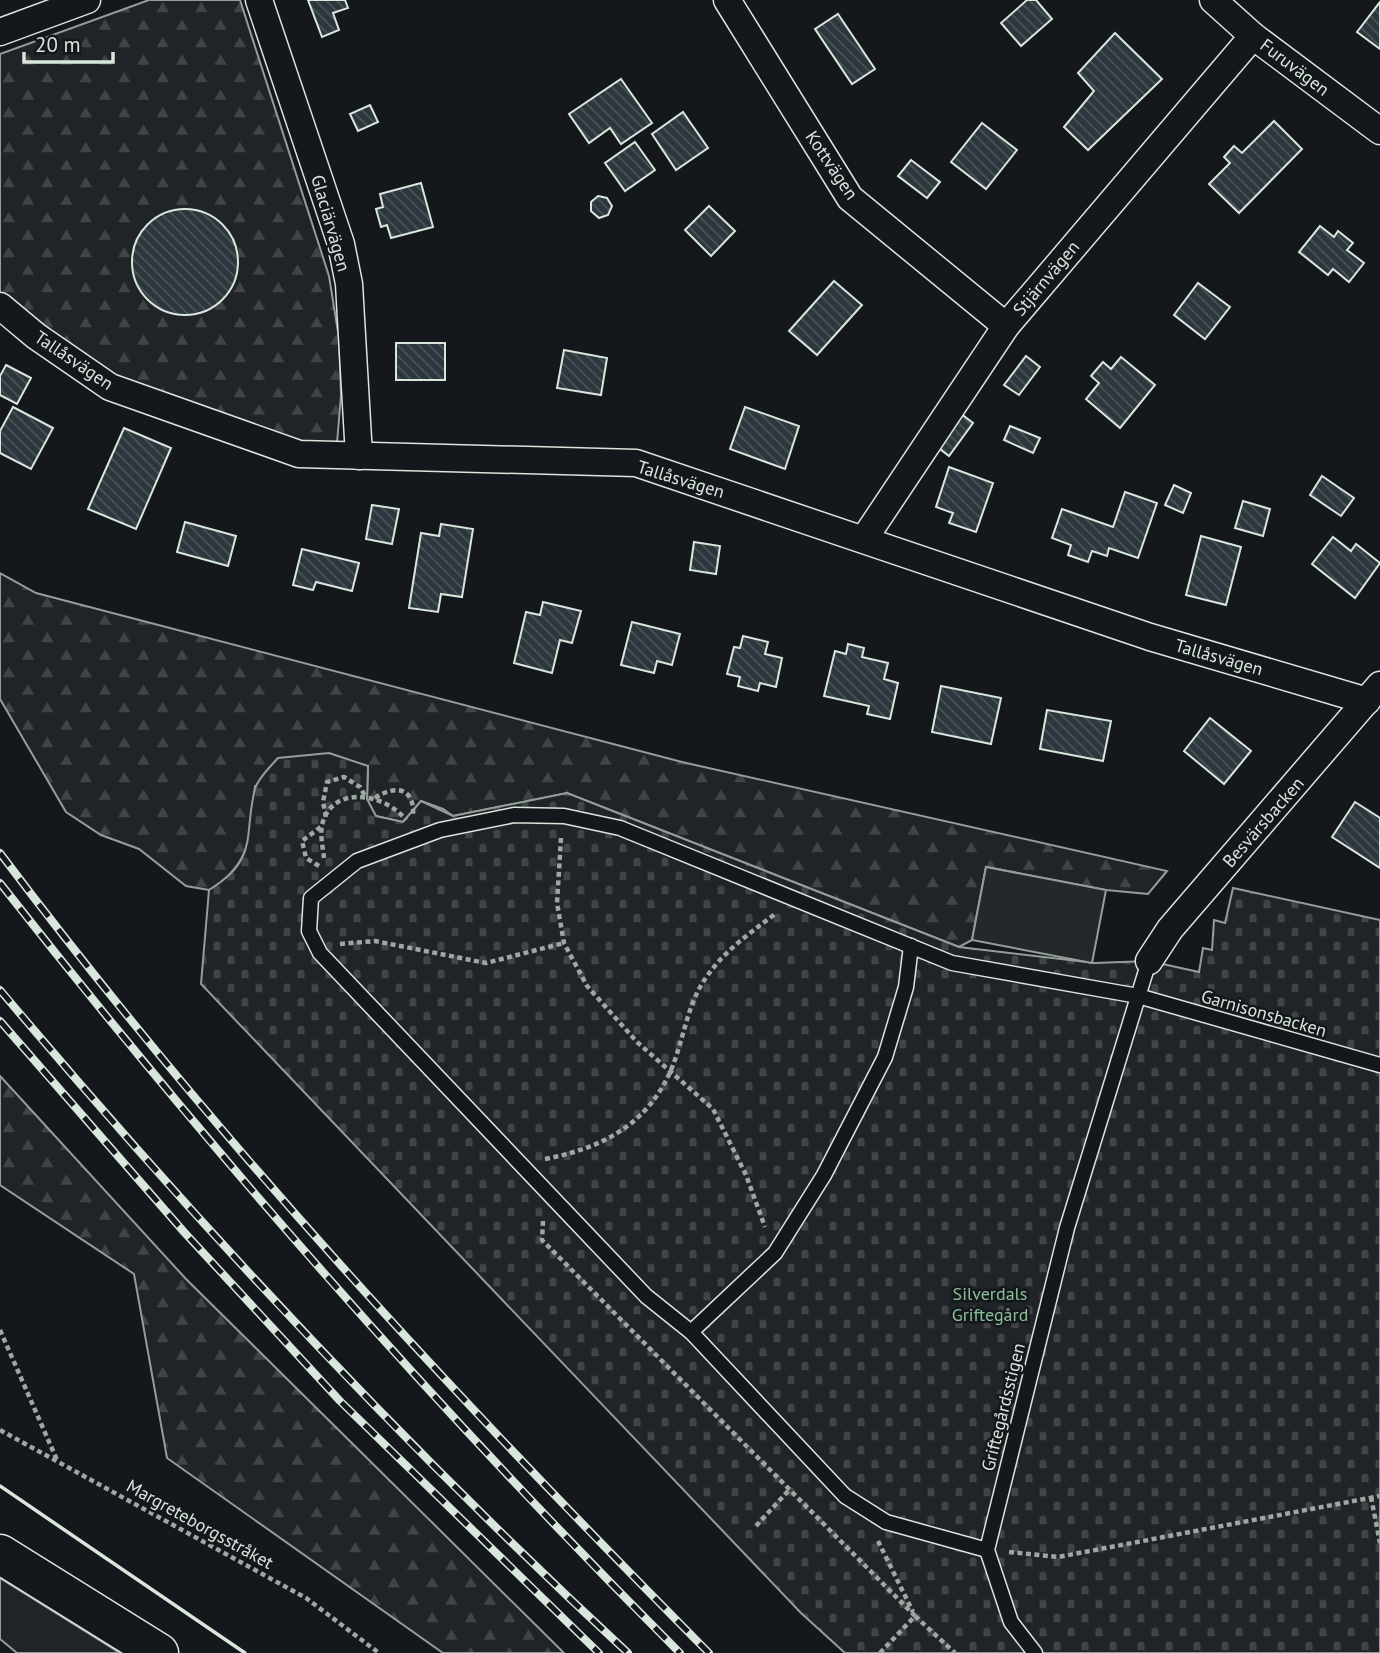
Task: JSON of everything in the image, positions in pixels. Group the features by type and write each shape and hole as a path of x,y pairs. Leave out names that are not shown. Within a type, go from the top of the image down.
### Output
{"highway":[{"path":"0,1554 159,1653"}],"street":[{"path":"0,32 87,0"},
{"name":"Glaciärvägen","path":"259,0 341,244 349,284 359,456"},
{"name":"Kottvägen","path":"727,0 850,198 1006,326"},
{"name":"Furuvägen","path":"1213,0 1253,36 1380,131"},
{"name":"Stjärnvägen","path":"864,539 1006,326 1253,36"},
{"name":"Tallåsvägen","path":"0,306 36,336 110,387 299,454 636,463 1150,637 1374,693"},
{"name":"Besvärsbacken","path":"1149,961 1170,929 1374,693"}],"lane":[{"name":"Garnisonsbacken","path":"320,953 309,931 311,898 331,875 357,861 440,830 514,815 564,816 620,828 952,963 1138,996 1380,1065"},
{"path":"691,1332 775,1253 824,1175 885,1057 906,987 911,946"},
{"path":"320,953 646,1296 691,1332 845,1496 886,1522 987,1550 1011,1622 1035,1653"},
{"name":"Griftegårdsstigen","path":"987,1550 1067,1228 1149,961"}],"path":[{"path":"326,817 323,802 327,782 344,777 360,787 365,796"},
{"path":"331,875 322,842 322,826 326,817 342,800 365,796 375,798 398,811 411,827 414,812 409,793 394,788 375,798"},
{"path":"564,816 557,903 564,943 587,986 637,1042 713,1109 746,1175 775,1253"},
{"path":"322,826 306,835 302,849 306,858 331,875"},
{"path":"520,1164 550,1158 620,1134 647,1110 670,1071 699,989 727,950 796,899"},
{"path":"320,953 345,941 375,941 486,963 564,943"},
{"path":"544,1189 542,1240 789,1490 955,1653"},
{"path":"0,1330 57,1461"},
{"name":"Margreteborgsstråket","path":"0,1430 306,1598 379,1653"},
{"path":"755,1526 789,1490"},
{"path":"987,1550 1058,1557 1380,1496"},
{"path":"1371,1497 1380,1543"},
{"path":"861,1506 915,1616"},
{"path":"880,1653 915,1616"}],"green space":[{"path":"149,0 240,0 329,276 339,338 341,395 337,443 278,441 95,370 0,296 0,54"},
{"path":"0,573 36,593 682,762 1167,871 1148,894 1106,890 986,867 972,940 959,947 567,793 453,816 421,801 403,822 375,816 367,799 368,766 255,786 247,845 234,869 209,890 186,886 139,849 101,835 66,812 0,699"},
{"name":"Silverdals Griftegård","path":"329,753 368,766 367,799 376,816 403,822 421,801 453,816 567,793 959,947 1095,963 1149,961 1199,972 1203,948 1212,950 1214,920 1225,923 1233,888 1380,920 1380,1653 845,1653 801,1613 201,984 209,890 225,879 243,857 255,789 259,781 278,758"},
{"path":"0,1076 186,1279 564,1653 443,1653 167,1458 134,1274 0,1185"},
{"path":"0,1578 120,1653 17,1653 0,1639"}],"shaded area":[{"path":"986,867 1106,890 1092,963 972,940"}],"building":[{"path":"308,0 345,0 348,8 333,13 339,30 322,37"},
{"path":"1027,0 1036,0 1052,19 1021,46 1001,23"},
{"path":"1380,2 1380,49 1357,32"},
{"path":"838,14 875,69 852,84 815,29"},
{"path":"1115,33 1162,79 1088,150 1064,127 1094,91 1078,73"},
{"path":"621,79 652,123 621,144 610,128 589,143 569,114"},
{"path":"370,105 378,122 358,131 350,114"},
{"path":"683,112 708,148 676,170 652,134"},
{"path":"1274,121 1302,149 1239,213 1209,184 1230,163 1224,157 1234,146 1242,153"},
{"path":"982,123 1017,150 986,189 951,162"},
{"path":"635,142 655,170 625,191 605,163"},
{"path":"911,160 940,182 927,198 898,176"},
{"path":"421,183 433,227 391,238 387,225 381,227 376,209 383,207 380,194"},
{"path":"598,196 607,198 612,206 608,215 599,218 591,211 591,202"},
{"path":"709,206 735,231 711,256 685,230"},
{"path":"185,209 205,213 222,225 234,242 238,262 234,282 222,299 205,311 185,315 165,311 148,299 136,282 132,262 136,242 148,225 165,213"},
{"path":"1320,226 1334,237 1338,231 1353,243 1347,250 1364,263 1349,282 1333,269 1328,275 1299,252"},
{"path":"834,281 862,305 817,355 789,331"},
{"path":"1198,283 1230,307 1205,339 1174,315"},
{"path":"396,343 445,343 445,380 396,380"},
{"path":"564,350 607,358 601,395 557,388"},
{"path":"1026,356 1040,367 1019,395 1004,385"},
{"path":"1121,357 1155,385 1120,428 1086,399 1099,383 1091,376 1103,362 1111,369"},
{"path":"6,365 31,378 17,404 0,395 0,376"},
{"path":"13,407 53,428 31,469 0,453 0,431"},
{"path":"745,407 799,426 785,469 730,449"},
{"path":"960,413 973,423 949,456 936,446"},
{"path":"1010,426 1040,438 1033,453 1004,440"},
{"path":"124,428 171,448 136,529 88,509"},
{"path":"949,467 993,483 976,532 949,523 953,513 936,507"},
{"path":"1322,476 1354,498 1341,516 1310,495"},
{"path":"1174,485 1191,493 1183,513 1165,505"},
{"path":"1125,492 1157,503 1138,558 1109,548 1107,556 1092,551 1088,562 1068,555 1071,545 1052,538 1062,509 1113,527"},
{"path":"1243,501 1270,509 1263,536 1235,528"},
{"path":"372,505 399,509 392,544 366,539"},
{"path":"185,522 236,536 228,566 177,552"},
{"path":"441,524 473,529 462,597 441,594 438,612 409,608 421,533 439,536"},
{"path":"1201,536 1241,547 1226,605 1186,595"},
{"path":"1333,537 1351,551 1356,544 1380,563 1355,598 1312,564"},
{"path":"694,542 720,546 716,574 690,570"},
{"path":"302,549 359,563 352,591 316,582 313,590 293,585"},
{"path":"543,602 581,611 572,643 560,640 552,673 514,663 526,612 540,615"},
{"path":"632,622 680,634 672,665 657,661 654,673 621,665"},
{"path":"743,636 768,642 765,654 782,658 776,687 760,683 758,691 738,686 740,677 727,674 734,647 740,648"},
{"path":"848,644 864,648 862,657 888,663 884,679 898,683 890,719 867,714 869,706 824,696 835,651 846,654"},
{"path":"941,686 1001,698 991,744 932,732"},
{"path":"1047,710 1111,721 1103,761 1040,749"},
{"path":"1210,718 1251,751 1224,784 1184,751"},
{"path":"1355,802 1380,818 1380,868 1332,837"}],"railway":[{"path":"0,853 82,959 252,1165 431,1364 709,1653"},
{"path":"0,883 162,1083 328,1278 501,1468 680,1653"},
{"path":"0,990 149,1163 304,1331 463,1495 628,1653"},
{"path":"0,1021 184,1232 340,1401 599,1653"}],"wall":[{"path":"0,1486 245,1653"}]}
